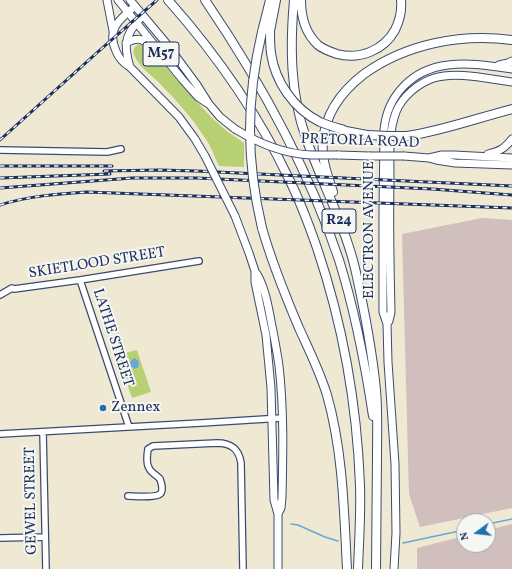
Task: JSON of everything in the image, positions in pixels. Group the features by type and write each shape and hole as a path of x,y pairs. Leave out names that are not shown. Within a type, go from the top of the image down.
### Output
{"highway":[{"path":"168,0 209,49 241,94 263,129 290,181 324,268 338,319 346,360 357,435 360,486 358,569"},
{"path":"205,0 275,113 305,174 324,218 348,289 359,336 377,446"},
{"path":"270,0 257,53 251,90 249,139 254,188 262,228 274,266 319,372 331,411 340,470 346,569"},
{"path":"276,0 270,31 270,46 276,73 284,89 296,104 309,116 319,121 346,131 367,135 406,136 447,128 512,109"},
{"name":"R24","path":"294,0 292,49 293,80 296,102 306,137 340,223 354,266 365,314 374,375 377,403 376,569"},
{"path":"301,0 304,24 318,45 331,52 344,56 357,56 371,52 387,41 392,35 399,21 401,0"},
{"path":"354,266 346,230 324,160 322,142 326,122 334,106 344,92 358,78 385,60 402,53 443,41 475,38 508,39"}],"main road":[{"path":"107,0 113,31 113,44 117,54 122,62 130,67 179,117 195,139 235,216 264,291 276,346 281,386 282,497 281,508 278,514"},
{"name":"PRETORIA ROAD","path":"118,0 198,97 209,104"},
{"path":"113,31 133,3"},
{"name":"PRETORIA ROAD","path":"133,3 166,43 209,104 220,116 236,129 267,146 310,155 404,156 429,158 455,163 512,165"},
{"path":"130,67 126,53 126,43 131,29 143,15"},
{"path":"126,43 133,39 142,40 165,58"},
{"path":"493,66 512,61"},
{"name":"ELECTRON AVENUE","path":"394,569 396,533 393,424 388,362 387,324 383,312 385,119 395,96 405,84 416,76 431,69 453,64 493,66 512,69"},
{"name":"ELECTRON AVENUE","path":"387,324 391,312 391,136 397,110 407,96 420,84 441,76 458,75 512,82"},
{"path":"501,80 512,89"},
{"path":"480,156 500,150 512,139"},
{"name":"PRETORIA ROAD","path":"429,158 442,155 512,158"},
{"path":"255,271 255,282 266,336 271,388 274,500 278,514 278,569"}],"street":[{"path":"0,150 107,152 121,149"},
{"name":"SKIETLOOD STREET","path":"0,295 12,288 14,289 80,280 200,261"},
{"name":"LATHE STREET","path":"80,280 129,427"},
{"path":"0,434 282,418"},
{"name":"GEWEL STREET","path":"43,432 46,569"},
{"path":"128,496 154,496 160,494 162,484 161,480 151,471 147,463 148,449 153,446 217,442 230,445 236,450 241,464 243,569"},
{"path":"0,538 45,536"}],"shaded area":[{"path":"482,218 512,220 512,508 488,513 456,513 456,520 420,527 409,494 402,234"},
{"path":"512,524 512,569 417,569 417,548 456,538 456,553 496,553 496,528"}],"green space":[{"path":"141,43 148,46 213,119 244,143 244,167 219,166 209,144 192,120 170,94 144,70 138,62 134,54 134,50 135,46"},
{"path":"137,350 151,392 132,398 117,355"}],"water":[{"path":"135,358 138,360 139,367 134,369 133,367 131,368 129,362"}],"waterway":[{"path":"496,522 512,519"},
{"path":"291,524 298,525 338,541"},
{"path":"403,543 456,532"}],"railway":[{"path":"0,140 157,0"},
{"path":"0,166 112,166"},
{"path":"104,171 196,171 512,186"},
{"path":"0,178 110,174"},
{"path":"0,188 132,178 197,178 432,189 512,195"},
{"path":"0,205 32,197 87,192 512,208"}],"place":[{"name":"Zennex","path":"103,408"}]}
